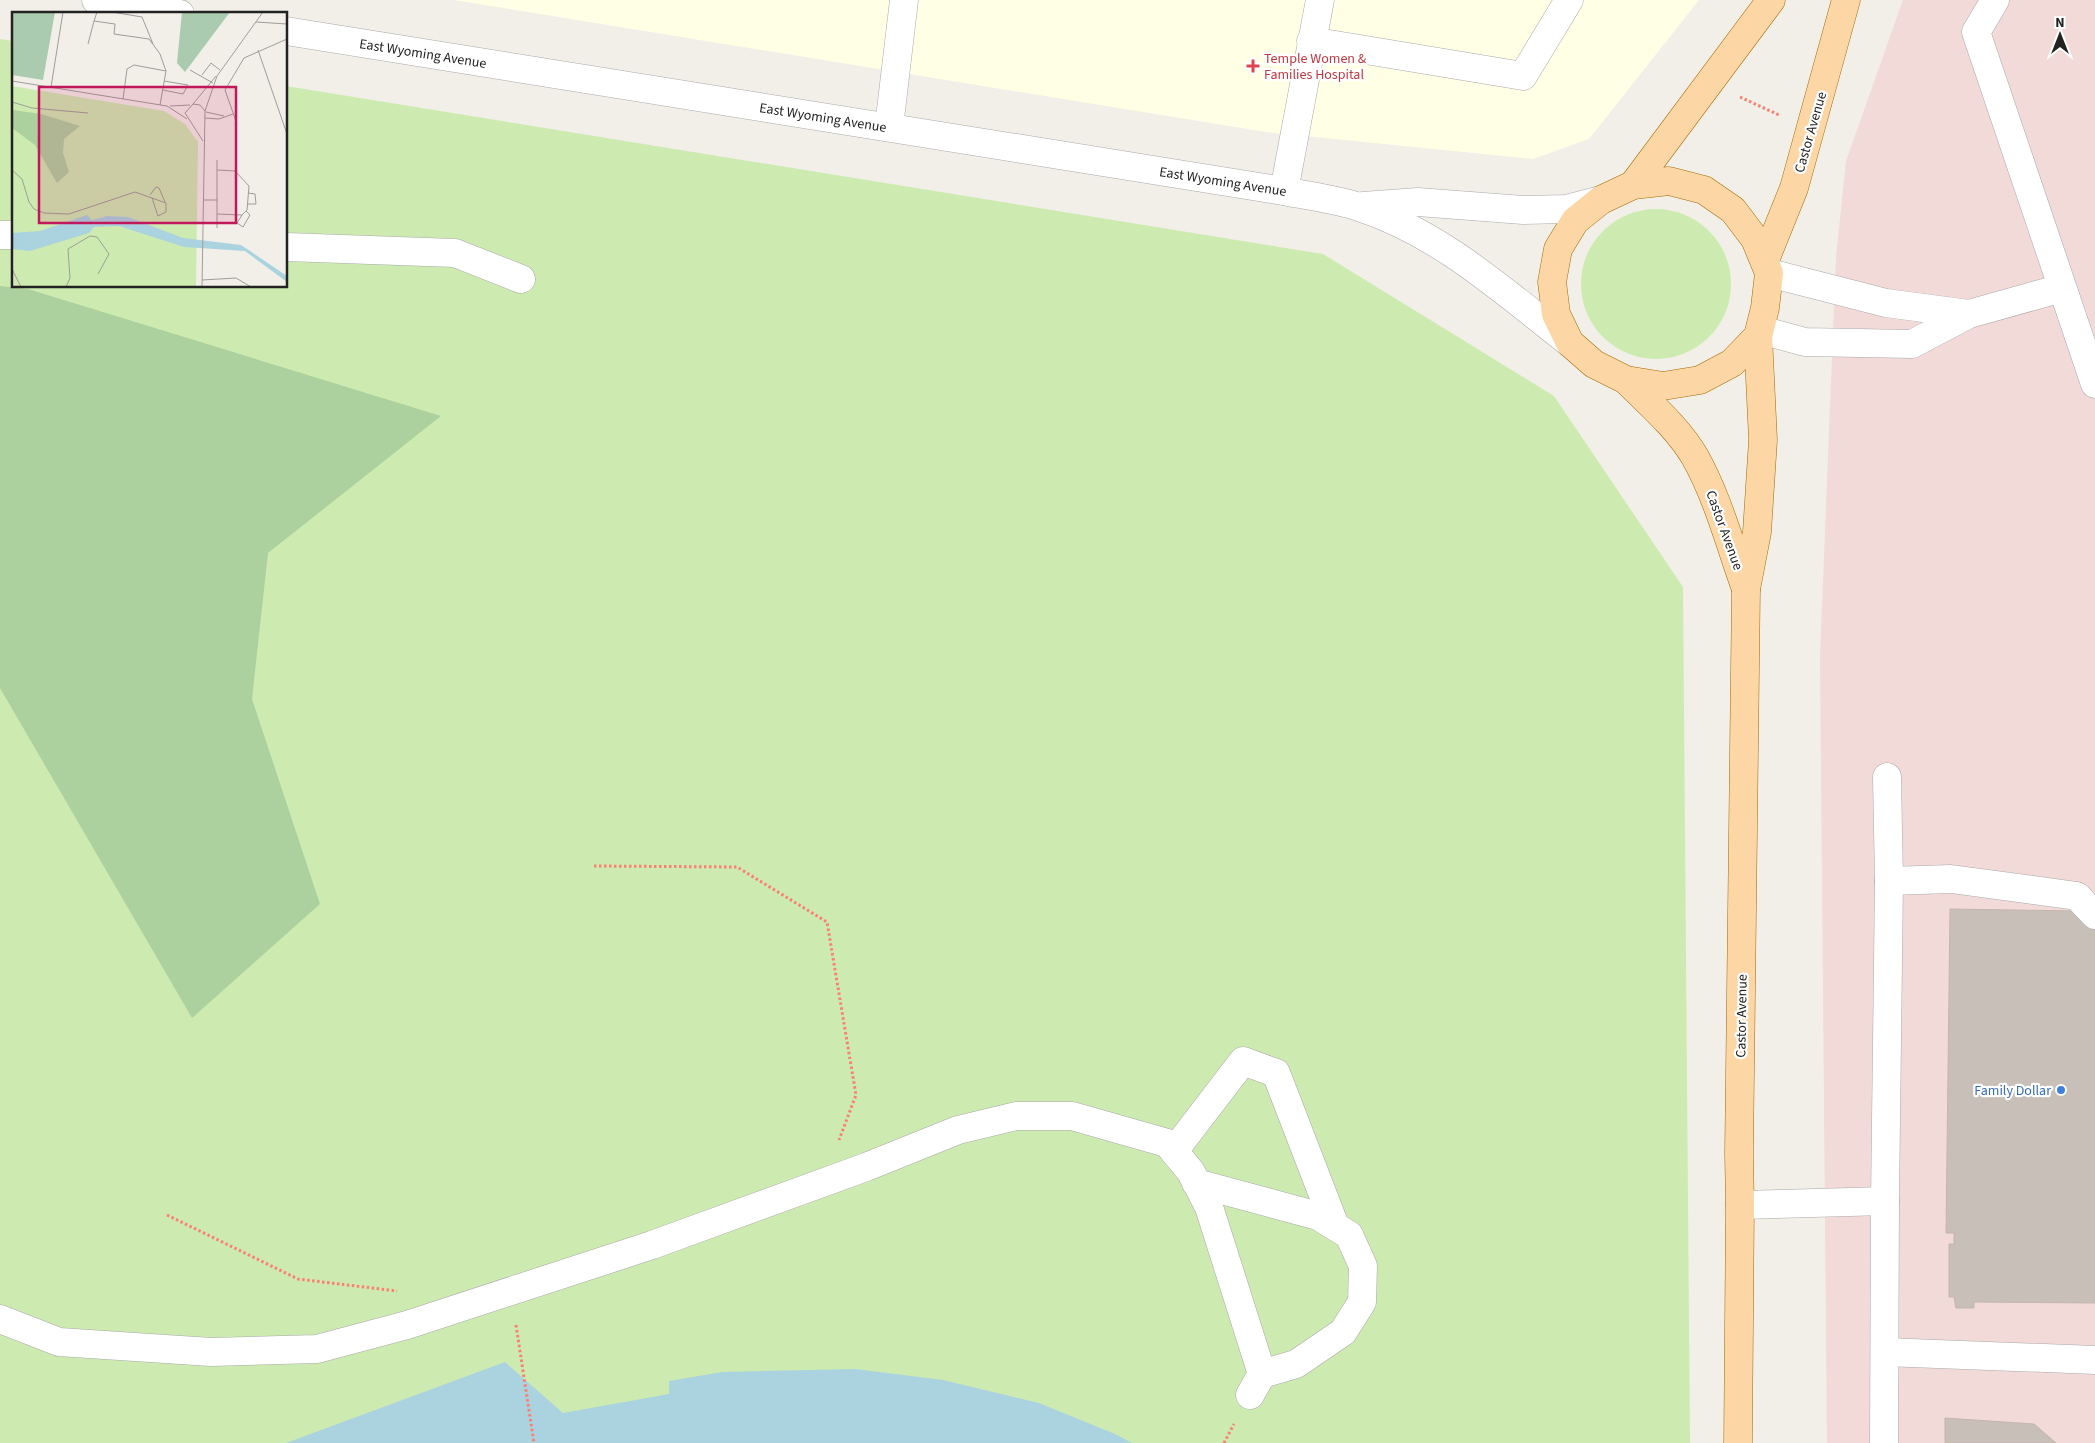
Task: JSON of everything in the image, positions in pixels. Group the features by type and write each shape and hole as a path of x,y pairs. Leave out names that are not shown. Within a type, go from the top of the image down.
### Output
{"main road":[{"path":"1633,184 1771,0"},
{"name":"Castor Avenue","path":"1738,1443 1739,1154 1746,588 1757,532 1763,440 1759,333 1765,308 1767,267 1794,188 1846,0"},
{"path":"1759,333 1732,363 1700,380 1663,386 1626,380 1594,364 1570,343 1556,314 1552,282 1558,249 1575,222 1601,200 1633,184 1669,181 1704,190 1734,210 1755,239 1767,267"},
{"name":"Castor Avenue","path":"1626,380 1669,424 1694,456 1712,493 1746,588"}],"street":[{"path":"96,0 124,2 171,12"},
{"path":"889,127 904,0"},
{"path":"1284,191 1320,0"},
{"path":"1311,41 1523,76 1569,0"},
{"path":"1995,0 1976,32 2095,384"},
{"name":"East Wyoming Avenue","path":"288,31 1284,191 1359,207 1415,231 1457,255 1570,343"},
{"name":"East Wyoming Avenue","path":"1359,207 1418,202 1523,210 1566,208 1601,200"},
{"path":"288,247 455,253 521,279"},
{"path":"1767,267 1886,303 1969,314"},
{"path":"1759,333 1805,342 1912,344 1969,314 2062,288"},
{"path":"1884,1443 1889,880 1887,777"},
{"path":"1889,880 1952,879 2077,896 2095,915"},
{"path":"1174,1151 1243,1061 1276,1073 1335,1226"},
{"path":"0,1319 59,1342 211,1352 317,1349 407,1325 652,1245 958,1130 1016,1116 1072,1116 1167,1143 1191,1172 1196,1183 1209,1207 1256,1384 1296,1364 1343,1332 1362,1302 1363,1266 1349,1235 1318,1216 1196,1183"},
{"path":"1740,1205 1885,1201"},
{"path":"1885,1352 2095,1360"}],"path":[{"path":"1740,97 1782,117"},
{"path":"594,866 737,867 827,922 856,1095 822,1182"},
{"path":"167,1215 298,1279 406,1292"},
{"path":"516,1327 534,1443"}],"shaded area":[{"name":"Temple Women & Families Hospital","path":"454,0 1699,0 1589,139 1533,159 1266,132"},
{"path":"1903,0 2095,0 2095,1443 1827,1443 1820,656 1836,257 1846,161"}],"green space":[{"path":"0,39 12,41 12,288 288,288 288,86 1323,254 1554,396 1683,587 1690,1443 0,1443"},
{"path":"1656,209 1685,215 1709,231 1725,255 1731,284 1725,313 1709,337 1685,353 1656,359 1627,353 1603,337 1587,313 1581,284 1587,255 1603,231 1627,215"},
{"path":"0,286 28,289 441,416 268,553 252,699 320,904 192,1018 0,688"}],"water":[{"path":"505,1362 563,1413 669,1394 669,1381 722,1372 855,1369 943,1380 1039,1403 1115,1434 1132,1443 286,1443"}],"building":[{"path":"1950,909 2078,911 2095,928 2095,1303 1974,1302 1974,1308 1956,1308 1954,1297 1949,1297 1949,1244 1954,1244 1954,1233 1946,1233"},
{"path":"1945,1418 2034,1424 2056,1443 1945,1443"}],"place":[{"name":"Temple Women & Families Hospital","path":"1253,66"},
{"name":"Family Dollar","path":"2061,1090"}]}
